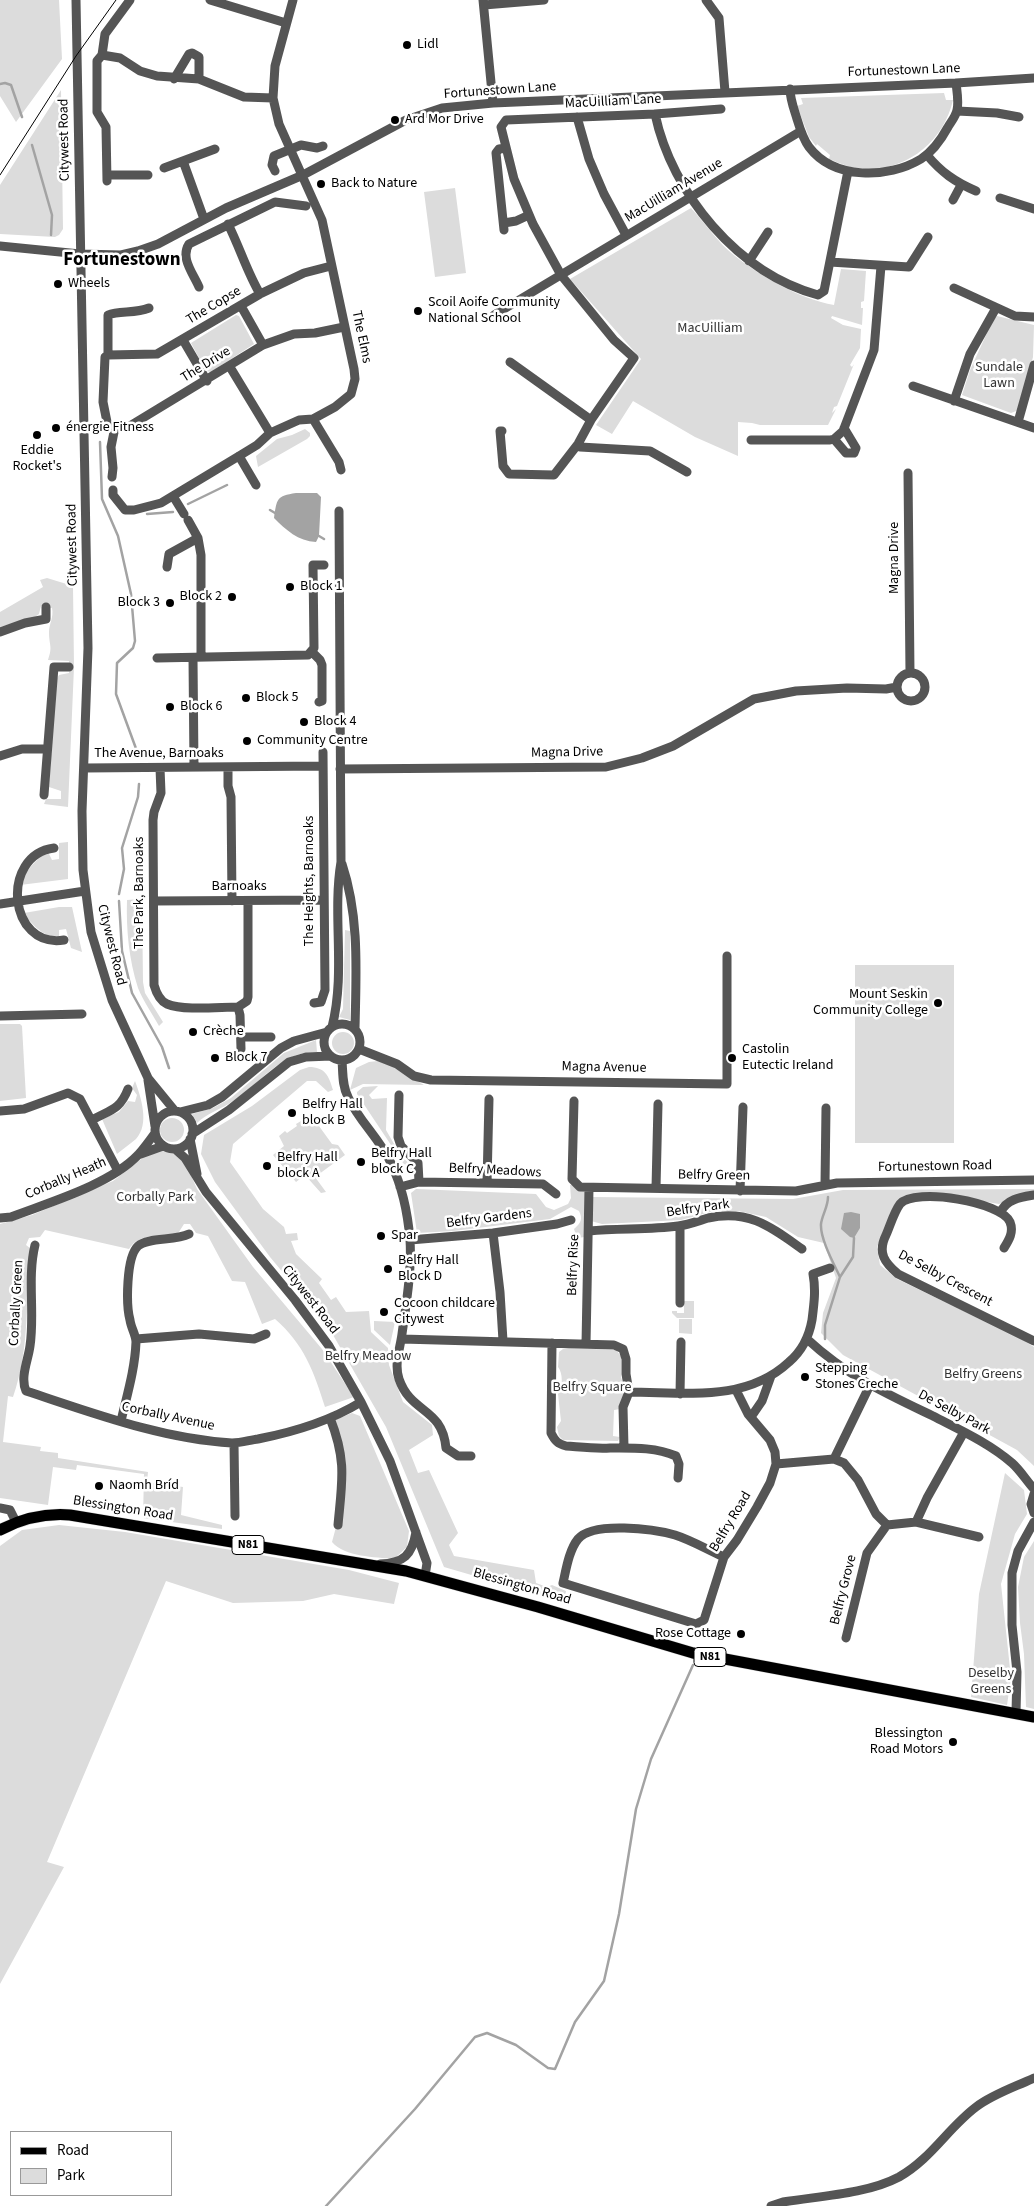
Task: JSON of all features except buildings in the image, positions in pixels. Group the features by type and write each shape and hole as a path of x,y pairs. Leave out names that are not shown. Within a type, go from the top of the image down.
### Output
{"main road":[{"name":"Blessington Road","path":"0,1530 16,1522 41,1516 70,1516 367,1564 425,1576 693,1653 1034,1717"}],"street":[{"name":"Citywest Road","path":"76,0 88,644 81,850 91,932 112,1000 148,1078 178,1112"},
{"path":"130,0 105,34 102,55 97,62 97,112 106,126 107,178 148,175"},
{"path":"210,0 286,23"},
{"name":"The Elms","path":"113,490 113,495 120,506 128,511 154,505 173,496 257,445 270,433 299,420 313,419 345,401 353,387 354,369 322,220 280,124 273,98 275,66 293,0"},
{"path":"493,103 483,2 544,0"},
{"path":"706,0 719,18 726,92"},
{"path":"174,79 189,54 192,53 199,57 199,79"},
{"path":"102,55 120,58 140,71 174,79 199,79 244,97 273,98"},
{"name":"Fortunestown Lane","path":"0,246 80,254 121,255 138,251 158,244 204,219 303,175 419,115 442,108 493,103 1034,78"},
{"path":"790,89 790,96 800,131 810,148 819,158 848,171 866,174 912,164 927,155 944,134 957,111 956,83"},
{"name":"MacUilliam Lane","path":"506,148 501,127 506,120 655,114 721,109"},
{"path":"957,111 997,113 1019,117"},
{"path":"655,114 660,136 668,157 695,204 722,237 749,261 780,281 800,290 818,295 824,291 848,171"},
{"path":"577,117 589,159 604,194 626,234"},
{"name":"MacUilliam Avenue","path":"494,315 800,131"},
{"path":"275,172 272,166 274,156 301,144 316,148 322,146"},
{"path":"502,431 500,432 503,466 509,474 554,475 578,444 591,420 634,358 614,340 561,274 529,216 514,179 506,148 500,149 496,153 504,226 529,216"},
{"path":"164,168 215,149"},
{"path":"927,155 941,172 961,185 976,191"},
{"path":"184,160 204,219"},
{"path":"953,200 961,185"},
{"path":"1000,198 1034,209"},
{"path":"199,287 185,258 185,250 189,244 275,202 306,206"},
{"path":"228,224 246,269 260,294"},
{"path":"749,261 768,232"},
{"path":"830,262 910,267 928,237"},
{"name":"The Copse","path":"108,355 157,354 260,294 304,273 331,266"},
{"path":"751,440 834,439 844,428 874,350 881,266"},
{"path":"954,288 1015,316 1034,317"},
{"path":"241,306 263,345"},
{"path":"112,477 111,427 103,402 103,361 108,355 108,315 112,313 136,313 149,308"},
{"path":"954,401 970,354 996,308"},
{"name":"The Drive","path":"84,428 128,427 207,381 263,345 294,334 315,333 344,327"},
{"path":"183,340 207,381"},
{"path":"510,362 591,420"},
{"path":"1018,422 1034,365"},
{"path":"230,367 270,433"},
{"path":"913,386 1034,428"},
{"path":"313,419 339,462 341,470"},
{"path":"834,439 846,453 854,453 856,448 844,428"},
{"path":"578,444 580,446 650,451 687,472"},
{"path":"239,456 256,485"},
{"name":"Magna Drive","path":"908,473 910,673"},
{"path":"173,496 198,538 201,555 194,766"},
{"path":"331,1056 324,1042 329,1029 339,978 338,905 341,862 340,511"},
{"path":"167,567 169,554 198,538"},
{"path":"157,658 308,655 314,648 313,565 324,565"},
{"path":"0,632 25,623 46,619 46,607"},
{"path":"312,652 322,665 322,702 319,702"},
{"path":"44,796 54,668 69,668"},
{"path":"910,673 915,673 922,679 925,688 918,699 908,701 900,696 897,687 902,676 910,673"},
{"name":"Magna Drive","path":"340,769 606,767 642,758 673,746 754,699 796,691 847,688 886,689 897,687"},
{"path":"0,756 22,749 47,749"},
{"name":"The Heights, Barnoaks","path":"314,1003 321,1002 324,990 323,752"},
{"name":"The Avenue, Barnoaks","path":"85,768 323,766"},
{"path":"228,767 228,786 232,797 232,901"},
{"name":"The Park, Barnoaks","path":"160,768 161,793 153,820 154,985 156,992 165,1003 178,1007 238,1007"},
{"path":"54,848 37,853 28,862 18,879 17,886 22,919 34,933 45,940 64,940"},
{"path":"138,1155 163,1146 175,1149 181,1148 191,1137 229,1110 288,1062 306,1057 331,1056 342,1060 352,1057 359,1049 360,1039 356,1030 355,932 346,877 341,862"},
{"path":"0,904 85,891"},
{"name":"Barnoaks","path":"154,902 324,900"},
{"path":"240,1049 238,1007 247,1001 248,997 248,901"},
{"name":"Magna Avenue","path":"359,1049 397,1064 414,1076 431,1080 727,1084 727,956"},
{"path":"0,1016 82,1014"},
{"path":"138,1155 165,1113 208,1105 222,1097 281,1048 294,1041 347,1024 356,1030"},
{"path":"240,1037 271,1037"},
{"path":"342,1060 343,1085 348,1098 375,1135 391,1163 400,1187 410,1240 408,1292 402,1339 397,1360 398,1377 404,1391 415,1404 439,1422 445,1436 446,1448 458,1456 471,1456"},
{"name":"Citywest Road","path":"148,1078 155,1130"},
{"path":"92,1120 116,1108 124,1100 128,1089"},
{"path":"0,1111 24,1108 68,1093 80,1099 118,1171"},
{"path":"399,1095 398,1137 401,1146 418,1163 419,1182"},
{"path":"487,1183 489,1099"},
{"path":"574,1100 572,1179 580,1187 589,1188"},
{"path":"656,1188 658,1104"},
{"path":"740,1191 743,1107"},
{"path":"825,1184 826,1108"},
{"path":"178,1112 185,1115 192,1124 191,1137"},
{"path":"155,1130 163,1146"},
{"name":"Citywest Road","path":"191,1137 198,1180"},
{"name":"Citywest Road","path":"175,1149 185,1158 211,1198 315,1326 361,1402 390,1461 427,1563 425,1576"},
{"name":"Corbally Heath","path":"0,1218 11,1217 78,1192 118,1171 138,1155"},
{"name":"Fortunestown Road","path":"837,1183 1034,1180"},
{"name":"Belfry Meadows","path":"400,1187 419,1182 543,1184 556,1194"},
{"name":"Belfry Green","path":"589,1188 740,1191 796,1190 837,1183"},
{"name":"Belfry Rise","path":"586,1344 589,1188"},
{"path":"1004,1248 1011,1236 1011,1230 1010,1222 1001,1212 1003,1207 1011,1201 1034,1195"},
{"name":"De Selby Crescent","path":"1001,1212 957,1198 922,1197 910,1199 901,1204 883,1242 882,1255 887,1265 898,1274 1034,1342"},
{"name":"Belfry Park","path":"589,1231 680,1226 709,1218 730,1216 752,1218 766,1224 802,1249"},
{"name":"Belfry Gardens","path":"410,1240 493,1233 557,1224 571,1220"},
{"path":"680,1226 680,1303"},
{"path":"493,1233 500,1292 503,1341"},
{"path":"121,1421 134,1364 136,1339 129,1319 128,1303 130,1262 133,1253 138,1246 146,1242 181,1238 190,1234"},
{"name":"Corbally Green","path":"26,1391 23,1384 31,1345 31,1292 35,1245"},
{"path":"629,1392 680,1394 736,1390 758,1383 778,1372 795,1357 807,1340 813,1312 815,1286 813,1274 830,1268"},
{"path":"136,1339 199,1334 254,1338 266,1334"},
{"path":"402,1339 614,1345 624,1349 629,1392 623,1407 624,1447"},
{"name":"De Selby Park","path":"807,1340 837,1365 870,1385 964,1432 1013,1464 1034,1489"},
{"path":"680,1394 681,1342"},
{"path":"552,1344 551,1433 555,1440 560,1445 566,1446 608,1449 624,1447 665,1452 676,1456 679,1464 678,1478"},
{"path":"751,1417 762,1401 770,1376"},
{"path":"834,1459 870,1385"},
{"path":"736,1390 751,1417 770,1440 775,1452 776,1464 834,1459 844,1463 858,1480 876,1514 887,1525 916,1522 979,1537"},
{"name":"Corbally Avenue","path":"26,1391 121,1421 188,1438 234,1443 286,1434 330,1418 361,1402"},
{"path":"330,1418 342,1456 343,1476 338,1525"},
{"path":"916,1522 927,1498 964,1432"},
{"path":"234,1443 234,1516"},
{"name":"Belfry Road","path":"724,1557 675,1535 615,1528 592,1530 578,1539 570,1557 563,1583 696,1624 704,1620 724,1557 738,1540 770,1483 776,1464"},
{"path":"1034,1494 1031,1504 1034,1513"},
{"path":"0,1508 10,1510 16,1522"},
{"path":"1016,1713 1017,1672 1012,1625 1012,1573 1018,1551 1034,1522"},
{"name":"Belfry Grove","path":"846,1638 867,1553 887,1525"},
{"path":"367,1564 386,1563 405,1557 413,1547 416,1532"},
{"path":"771,2206 783,2202 884,2184 923,2160 976,2107 1034,2078"}],"green space":[{"path":"0,0 59,0 62,59 16,122 0,96"},
{"path":"61,90 63,229 55,237 0,234 0,185"},
{"path":"944,93 946,100 953,100 942,128 933,140 910,158 882,168 856,168 829,159 830,155 817,144 816,146 809,137 797,106 803,104 801,98"},
{"path":"455,188 466,273 435,277 424,192"},
{"name":"MacUilliam","path":"691,208 717,239 735,256 769,279 808,298 834,305 841,269 866,271 864,301 861,302 861,308 863,308 862,325 832,316 831,318 843,325 861,329 860,348 850,365 852,367 854,364 837,406 834,407 832,413 836,409 828,425 760,425 738,422 738,456 695,437 633,401 612,434 596,425 641,359 570,279"},
{"path":"236,315 239,316 254,344 211,372 206,371 191,343"},
{"name":"Sundale Lawn","path":"997,316 1034,325 1033,357 1019,410 1011,413 962,395 970,370 993,320"},
{"path":"305,429 310,433 307,439 258,467 256,456 277,439"},
{"path":"47,578 73,586 74,667 68,807 44,804 46,799 61,799 61,791 49,787 56,680 59,675 69,673 69,661 48,660 51,649 49,632 52,608 41,606 39,614 35,617 0,627 0,612 43,587 40,580"},
{"path":"68,842 68,879 20,885 31,866 48,852 52,860 59,859 59,843"},
{"path":"142,899 143,982 145,993 163,1022 159,1026 138,988 132,967 127,922 127,900"},
{"path":"59,907 72,907 82,952 71,948 66,929 59,930 59,936 49,935 34,926 24,913"},
{"path":"345,930 350,931 350,1020 339,1017 343,1009"},
{"path":"855,965 954,965 954,1143 855,1143"},
{"path":"0,1024 20,1024 22,1026 26,1098 0,1101"},
{"path":"343,1032 351,1035 354,1043 351,1051 343,1054 335,1051 332,1043 335,1035"},
{"path":"316,1040 317,1052 293,1056 282,1062 243,1094 205,1116 197,1123 192,1114 213,1108 231,1098 284,1053"},
{"path":"378,1061 394,1067 424,1085 363,1084 350,1090 356,1068 369,1062"},
{"name":"Belfry Meadow","path":"314,1067 326,1073 333,1090 328,1092 316,1081 307,1081 233,1144 230,1162 263,1209 284,1227 286,1234 297,1233 298,1240 291,1241 296,1254 322,1279 319,1283 331,1300 336,1297 346,1312 369,1311 371,1332 388,1348 389,1365 403,1402 432,1425 433,1435 409,1450 418,1473 429,1470 458,1533 449,1545 454,1556 534,1570 536,1583 547,1587 552,1585 566,1591 564,1602 444,1567 386,1427 329,1328 270,1257 215,1182 201,1154 204,1135 252,1106 300,1070"},
{"path":"135,1081 143,1110 143,1126 136,1139 117,1154 102,1119 119,1112 128,1101 135,1102 137,1095 132,1088"},
{"path":"378,1086 369,1095 372,1099 387,1098 386,1130 401,1156 415,1169 409,1172 357,1094 363,1087"},
{"path":"311,1115 332,1144 338,1145 345,1155 315,1177 326,1192 321,1193 305,1175 296,1182 273,1155 284,1146 279,1136 285,1131 287,1133 297,1126 296,1124"},
{"path":"172,1118 180,1122 184,1130 180,1138 172,1142 164,1138 160,1130 164,1122"},
{"name":"Corbally Park","path":"161,1148 176,1153 186,1164 197,1189 253,1267 322,1349 354,1397 325,1407 312,1370 294,1338 275,1319 262,1324 245,1282 232,1281 208,1236 196,1233 190,1224 184,1224 177,1235 144,1238 138,1240 129,1249 45,1230 40,1237 29,1238 26,1245 30,1248 25,1342 13,1397 8,1396 3,1442 41,1447 40,1451 58,1453 58,1458 148,1472 147,1482 183,1487 181,1515 222,1525 222,1529 143,1518 144,1474 77,1465 76,1470 53,1467 48,1505 0,1498 0,1224 32,1215 113,1181 149,1153"},
{"name":"Belfry Greens","path":"570,1185 575,1185 592,1197 793,1199 843,1190 1034,1189 1034,1193 1020,1194 999,1204 934,1193 905,1196 898,1201 877,1247 880,1265 897,1279 1018,1337 1034,1347 1034,1466 1017,1450 843,1355 821,1333 823,1313 836,1278 824,1243 798,1237 766,1217 738,1211 714,1211 681,1220 602,1224 591,1221 585,1237 577,1238 574,1229 580,1223 581,1216 579,1211 571,1207 550,1219 453,1231 417,1233 411,1193 416,1189 536,1194 546,1207 554,1210 568,1204 571,1198"},
{"path":"684,1301 694,1301 694,1318 677,1318 672,1313 672,1311 677,1311 677,1313 684,1313"},
{"path":"679,1319 692,1319 692,1334 679,1333"},
{"path":"374,1321 395,1322 390,1345 374,1330"},
{"name":"Belfry Square","path":"569,1348 616,1350 621,1356 621,1377 625,1390 620,1409 614,1410 613,1436 620,1437 618,1441 563,1440 559,1436 557,1427 561,1421 558,1394 562,1380 558,1367 559,1352"},
{"path":"352,1413 360,1416 409,1531 407,1547 394,1559 369,1557 344,1551 332,1542 336,1527 341,1476 330,1422"},
{"name":"Deselby Greens","path":"1005,1473 1024,1490 1027,1514 1015,1534 1001,1584 1011,1678 1007,1705 971,1697 979,1594"},
{"path":"59,1525 125,1532 349,1570 399,1583 394,1604 334,1594 303,1601 233,1603 166,1581 47,1862 64,1867 0,1984 0,1546 22,1530"},
{"name":"Deselby Greens","path":"1034,1541 1034,1709 1026,1707 1024,1654 1018,1587 1024,1557"}],"shaded area":[{"path":"296,493 317,493 321,497 319,536 316,542 298,537 288,531 274,518 277,503 281,497"},
{"path":"844,1213 860,1214 860,1228 854,1238 841,1229"}],"waterway":[{"path":"0,84 11,85 22,117"},
{"path":"32,145 52,215 51,235"},
{"path":"100,442 102,499 118,536 131,594 135,641 133,648 117,663 116,694 138,754"},
{"path":"188,504 227,485"},
{"path":"270,510 275,513"},
{"path":"147,514 173,512"},
{"path":"319,536 324,539"},
{"path":"119,894 124,869 122,848 138,797 139,784"},
{"path":"119,901 122,951 132,993 162,1047 169,1068"},
{"path":"825,1339 825,1325 840,1277 821,1230 828,1197"},
{"path":"840,1277 853,1257 854,1238"},
{"path":"326,2206 415,2109 475,2037 487,2033 516,2045 548,2068 555,2069 575,2022 604,1981 619,1914 636,1809 651,1759 693,1665"}],"tram line":[{"path":"0,175 76,56 116,0"}],"place":[{"name":"Lidl","path":"407,45"},
{"name":"Ard Mor Drive","path":"395,120"},
{"name":"Back to Nature","path":"321,184"},
{"name":"Wheels","path":"58,284"},
{"name":"Scoil Aoife Community National School","path":"418,311"},
{"name":"énergie Fitness","path":"56,428"},
{"name":"Eddie Rocket's","path":"37,435"},
{"name":"Block 1","path":"290,587"},
{"name":"Block 2","path":"232,597"},
{"name":"Block 3","path":"170,603"},
{"name":"Block 5","path":"246,698"},
{"name":"Block 6","path":"170,707"},
{"name":"Block 4","path":"304,722"},
{"name":"Community Centre","path":"247,741"},
{"name":"Mount Seskin Community College","path":"938,1003"},
{"name":"Crèche","path":"193,1032"},
{"name":"Block 7","path":"215,1058"},
{"name":"Castolin Eutectic Ireland","path":"732,1058"},
{"name":"Belfry Hall block B","path":"292,1113"},
{"name":"Belfry Hall block C","path":"361,1162"},
{"name":"Belfry Hall block A","path":"267,1166"},
{"name":"Spar","path":"381,1236"},
{"name":"Belfry Hall Block D","path":"388,1269"},
{"name":"Cocoon childcare Citywest","path":"384,1312"},
{"name":"Stepping Stones Creche","path":"805,1377"},
{"name":"Naomh Bríd","path":"99,1486"},
{"name":"Rose Cottage","path":"741,1634"},
{"name":"Blessington Road Motors","path":"953,1742"}],"district":[{"name":"Fortunestown","path":"122,261"}]}
